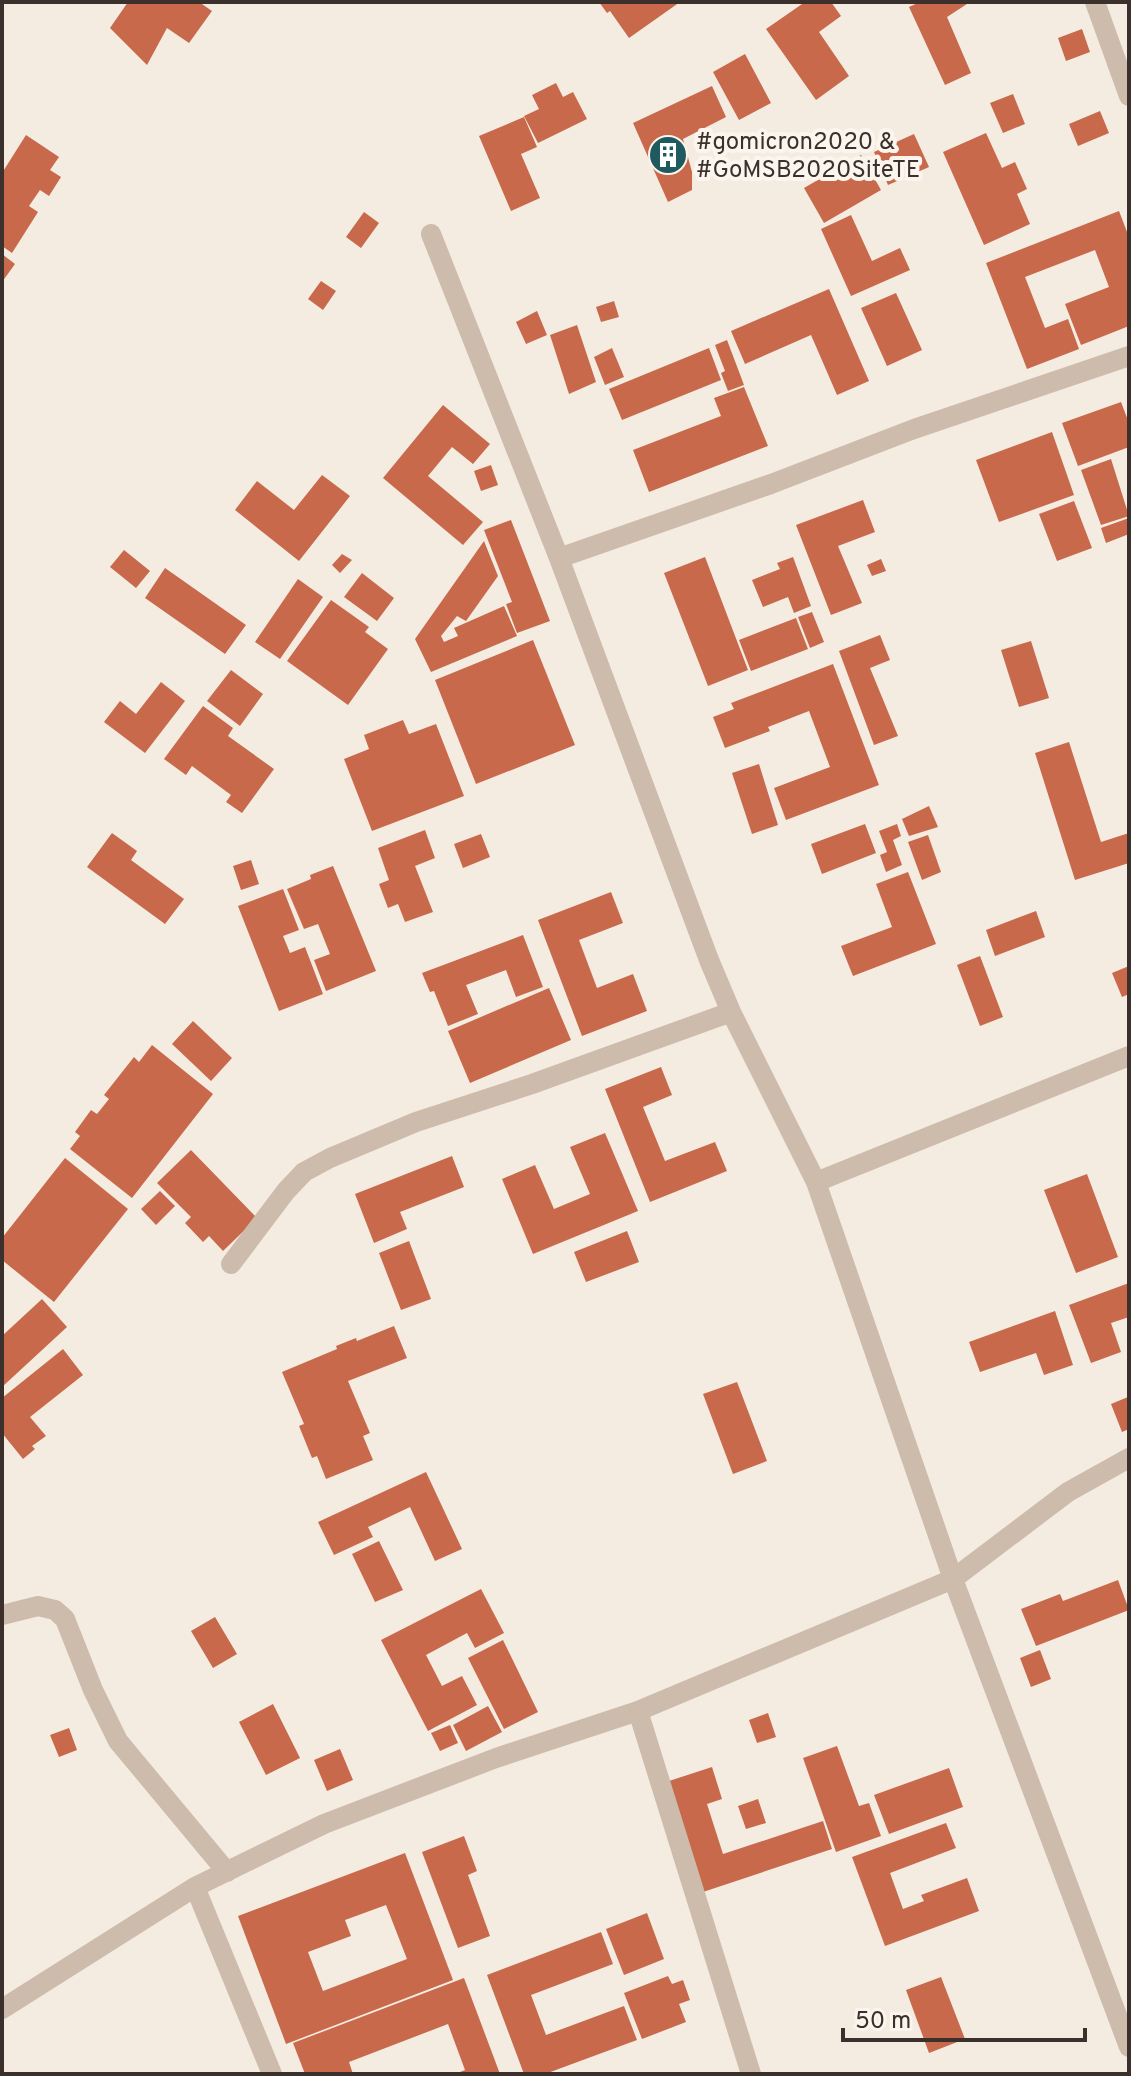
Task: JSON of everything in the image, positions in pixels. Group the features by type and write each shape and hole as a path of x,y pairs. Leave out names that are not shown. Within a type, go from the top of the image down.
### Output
{"street":[{"path":"1095,2 1129,96"},
{"path":"431,234 559,558 673,866 731,1012 816,1182 953,1579 1129,2047"},
{"path":"559,558 771,484 914,429 1129,356"},
{"path":"231,1264 286,1191 304,1172 330,1158 416,1122 731,1012"},
{"path":"816,1182 1129,1056"},
{"path":"2,2009 195,1887 324,1824 496,1758 638,1711 953,1579 1068,1492 1129,1458"},
{"path":"2,1615 38,1606 55,1610 65,1619 93,1690 118,1741 227,1872"},
{"path":"638,1711 751,2074"},
{"path":"195,1887 272,2074"}],"building":[{"path":"128,2 199,2 212,11 189,43 167,28 147,65 110,28"},
{"path":"599,2 680,2 629,38 610,11 607,13"},
{"path":"805,2 831,2 841,16 819,32 849,76 816,100 766,29"},
{"path":"920,2 970,2 947,17 971,73 945,85 909,7"},
{"path":"1082,29 1090,52 1066,61 1058,38"},
{"path":"745,54 771,103 739,120 713,72"},
{"path":"556,83 563,97 573,92 587,119 538,143 524,116 539,109 532,95"},
{"name":"#gomicron2020 & #GoMSB2020SiteTE","path":"712,86 726,117 683,139 692,172 692,190 668,202 633,123"},
{"path":"1013,94 1025,124 1003,133 990,103"},
{"path":"1100,111 1109,133 1078,146 1069,124"},
{"path":"524,117 537,147 521,154 540,198 511,211 479,136"},
{"path":"986,133 1002,168 1015,162 1027,189 1017,194 1030,224 984,245 943,152"},
{"path":"914,134 929,167 888,185 874,152"},
{"path":"26,135 59,157 50,170 61,177 49,196 40,190 29,206 38,212 12,253 2,246 2,173"},
{"path":"861,155 881,190 824,223 804,188"},
{"path":"1119,211 1129,237 1129,326 1081,345 1065,304 1109,287 1095,250 1025,277 1045,328 1068,319 1079,349 1027,369 986,263"},
{"path":"364,212 379,223 361,248 346,237"},
{"path":"851,215 872,261 900,248 910,270 851,296 821,229"},
{"path":"2,254 15,264 2,282"},
{"path":"321,281 336,291 323,310 308,299"},
{"path":"829,289 869,381 837,395 811,335 745,364 731,331"},
{"path":"896,293 922,350 887,366 861,308"},
{"path":"614,301 619,317 601,322 596,307"},
{"path":"537,311 547,335 526,344 516,322"},
{"path":"577,325 596,382 569,394 550,335"},
{"path":"727,340 744,385 728,391 721,373 725,371 715,345"},
{"path":"612,348 624,377 605,385 594,357"},
{"path":"709,348 721,380 622,420 609,389"},
{"path":"744,387 768,446 649,492 633,450 721,416 714,398"},
{"path":"1121,402 1129,423 1129,447 1078,466 1062,423"},
{"path":"443,405 490,444 473,464 452,447 428,476 483,522 463,545 383,478"},
{"path":"1052,432 1074,495 999,522 976,460"},
{"path":"1111,459 1129,516 1101,525 1081,470"},
{"path":"491,465 498,485 481,491 474,471"},
{"path":"322,475 350,496 299,561 235,510 257,481 294,510"},
{"path":"863,500 875,532 838,546 862,603 831,615 796,525"},
{"path":"1074,501 1092,548 1057,561 1039,514"},
{"path":"1129,518 1129,534 1106,543 1101,528"},
{"path":"511,520 550,621 517,633 506,604 512,602 484,530"},
{"path":"484,541 498,576 466,621 457,616 441,636 444,642 458,636 454,628 504,606 517,636 431,672 415,639"},
{"path":"124,550 150,571 136,588 110,567"},
{"path":"342,554 352,560 340,573 332,565"},
{"path":"705,557 748,670 708,686 664,573"},
{"path":"793,557 811,606 794,613 788,597 763,607 752,580 780,569 777,563"},
{"path":"881,559 886,571 872,576 867,565"},
{"path":"165,568 246,625 225,654 145,598"},
{"path":"362,573 394,598 377,621 344,597"},
{"path":"298,579 323,597 280,659 255,642"},
{"path":"331,600 369,627 365,632 388,649 348,705 287,661"},
{"path":"812,612 824,642 810,648 798,617"},
{"path":"796,618 808,649 751,671 739,640"},
{"path":"880,635 890,660 870,668 898,736 874,745 839,651"},
{"path":"533,640 575,745 476,784 435,680"},
{"path":"1031,641 1049,698 1019,707 1001,650"},
{"path":"833,664 879,785 786,820 774,788 830,767 809,711 768,727 770,731 725,748 713,717 734,709 731,703"},
{"path":"231,670 263,694 240,726 207,701"},
{"path":"161,682 185,701 145,753 104,722 120,701 136,714"},
{"path":"203,706 233,728 228,736 274,769 242,813 226,802 231,795 192,766 186,775 164,759"},
{"path":"403,720 409,734 436,724 464,796 372,831 344,759 369,749 364,735"},
{"path":"1069,742 1101,842 1129,833 1129,863 1075,880 1035,753"},
{"path":"759,764 778,825 752,834 732,773"},
{"path":"929,806 938,827 909,836 902,819"},
{"path":"865,824 876,853 822,874 811,844"},
{"path":"897,824 901,836 893,840 902,865 886,872 880,855 887,852 879,831"},
{"path":"425,830 435,858 415,866 433,912 405,922 398,904 388,908 379,884 389,880 378,848"},
{"path":"112,833 137,851 131,860 184,899 165,924 87,867"},
{"path":"481,834 490,857 463,868 454,844"},
{"path":"928,835 941,872 922,880 908,842"},
{"path":"251,860 259,884 241,890 233,866"},
{"path":"333,866 376,971 326,991 314,960 330,954 318,924 304,929 287,889"},
{"path":"908,872 936,944 853,976 841,946 892,927 876,884"},
{"path":"283,889 299,930 283,936 290,953 305,947 323,994 279,1011 238,906"},
{"path":"611,892 623,923 579,940 597,988 633,974 647,1011 582,1036 538,920"},
{"path":"1036,911 1045,937 995,956 986,930"},
{"path":"523,935 543,987 516,997 506,970 466,985 478,1014 448,1026 434,991 430,992 422,973"},
{"path":"980,956 1003,1017 980,1026 957,965"},
{"path":"1129,966 1129,994 1122,997 1112,973"},
{"path":"549,988 571,1040 470,1083 448,1031"},
{"path":"193,1021 232,1058 211,1081 172,1044"},
{"path":"152,1045 213,1094 132,1198 70,1149 80,1136 75,1132 91,1110 97,1114 109,1099 104,1095 134,1057 139,1062"},
{"path":"661,1067 672,1095 643,1107 665,1161 715,1142 727,1171 650,1202 605,1089"},
{"path":"605,1133 638,1211 533,1254 502,1179 535,1165 554,1209 590,1194 570,1147"},
{"path":"191,1150 257,1218 223,1251 209,1236 203,1242 185,1223 191,1217 157,1183"},
{"path":"452,1156 464,1187 400,1212 407,1229 374,1243 355,1194"},
{"path":"65,1158 128,1209 54,1302 2,1260 2,1238"},
{"path":"1087,1174 1118,1257 1076,1273 1044,1190"},
{"path":"160,1191 175,1206 156,1225 141,1209"},
{"path":"627,1231 639,1262 586,1282 574,1252"},
{"path":"409,1241 431,1299 401,1310 379,1253"},
{"path":"1129,1283 1129,1317 1111,1323 1121,1352 1091,1363 1069,1305"},
{"path":"42,1299 67,1327 2,1387 2,1336"},
{"path":"1055,1311 1073,1365 1044,1375 1036,1353 980,1372 969,1342"},
{"path":"394,1326 407,1358 348,1381 370,1433 363,1436 373,1460 326,1479 317,1456 312,1458 299,1426 304,1424 282,1372 337,1349 336,1346"},
{"path":"63,1349 83,1375 30,1417 46,1436 32,1446 35,1449 23,1459 2,1433 2,1398"},
{"path":"737,1382 767,1461 733,1474 703,1394"},
{"path":"1128,1397 1129,1429 1122,1432 1111,1404"},
{"path":"426,1472 462,1549 435,1561 410,1507 368,1527 373,1537 334,1555 318,1522"},
{"path":"379,1541 403,1590 375,1602 352,1554"},
{"path":"1118,1580 1129,1610 1036,1646 1021,1609 1060,1594 1063,1601"},
{"path":"481,1589 504,1633 475,1648 467,1633 426,1655 442,1686 462,1676 477,1705 428,1731 381,1640"},
{"path":"215,1617 237,1654 213,1668 191,1631"},
{"path":"503,1640 538,1712 504,1729 468,1658"},
{"path":"1040,1650 1051,1679 1031,1687 1020,1658"},
{"path":"273,1704 300,1758 266,1775 239,1722"},
{"path":"488,1706 502,1732 466,1751 453,1725"},
{"path":"768,1713 776,1737 757,1743 749,1720"},
{"path":"450,1725 458,1743 440,1751 431,1733"},
{"path":"69,1728 77,1750 59,1757 50,1735"},
{"path":"837,1746 859,1806 869,1803 881,1836 836,1852 803,1758"},
{"path":"340,1749 353,1780 327,1791 314,1760"},
{"path":"712,1767 722,1799 707,1804 723,1854 823,1821 832,1849 703,1892 666,1782"},
{"path":"949,1768 963,1807 889,1834 874,1795"},
{"path":"758,1799 766,1823 746,1829 738,1806"},
{"path":"946,1823 956,1848 890,1873 903,1909 924,1901 921,1895 967,1878 979,1911 885,1946 852,1857"},
{"path":"464,1836 477,1871 468,1875 490,1936 458,1948 422,1852"},
{"path":"405,1853 453,1980 286,2044 238,1916","holes":["386,1905 407,1959 323,1991 308,1952 351,1936 345,1920"]},
{"path":"647,1913 664,1959 624,1975 606,1929"},
{"path":"601,1932 613,1964 531,1995 546,2035 624,2006 637,2040 545,2074 524,2074 487,1975"},
{"path":"668,1976 672,1984 683,1980 690,2000 679,2004 686,2022 642,2039 624,1993"},
{"path":"941,1977 965,2039 929,2053 906,1990"},
{"path":"464,1978 500,2074 455,2074 465,2070 448,2024 349,2062 353,2074 305,2074 293,2043"}],"place":[{"name":"#gomicron2020 & #GoMSB2020SiteTE","path":"668,155"}]}
